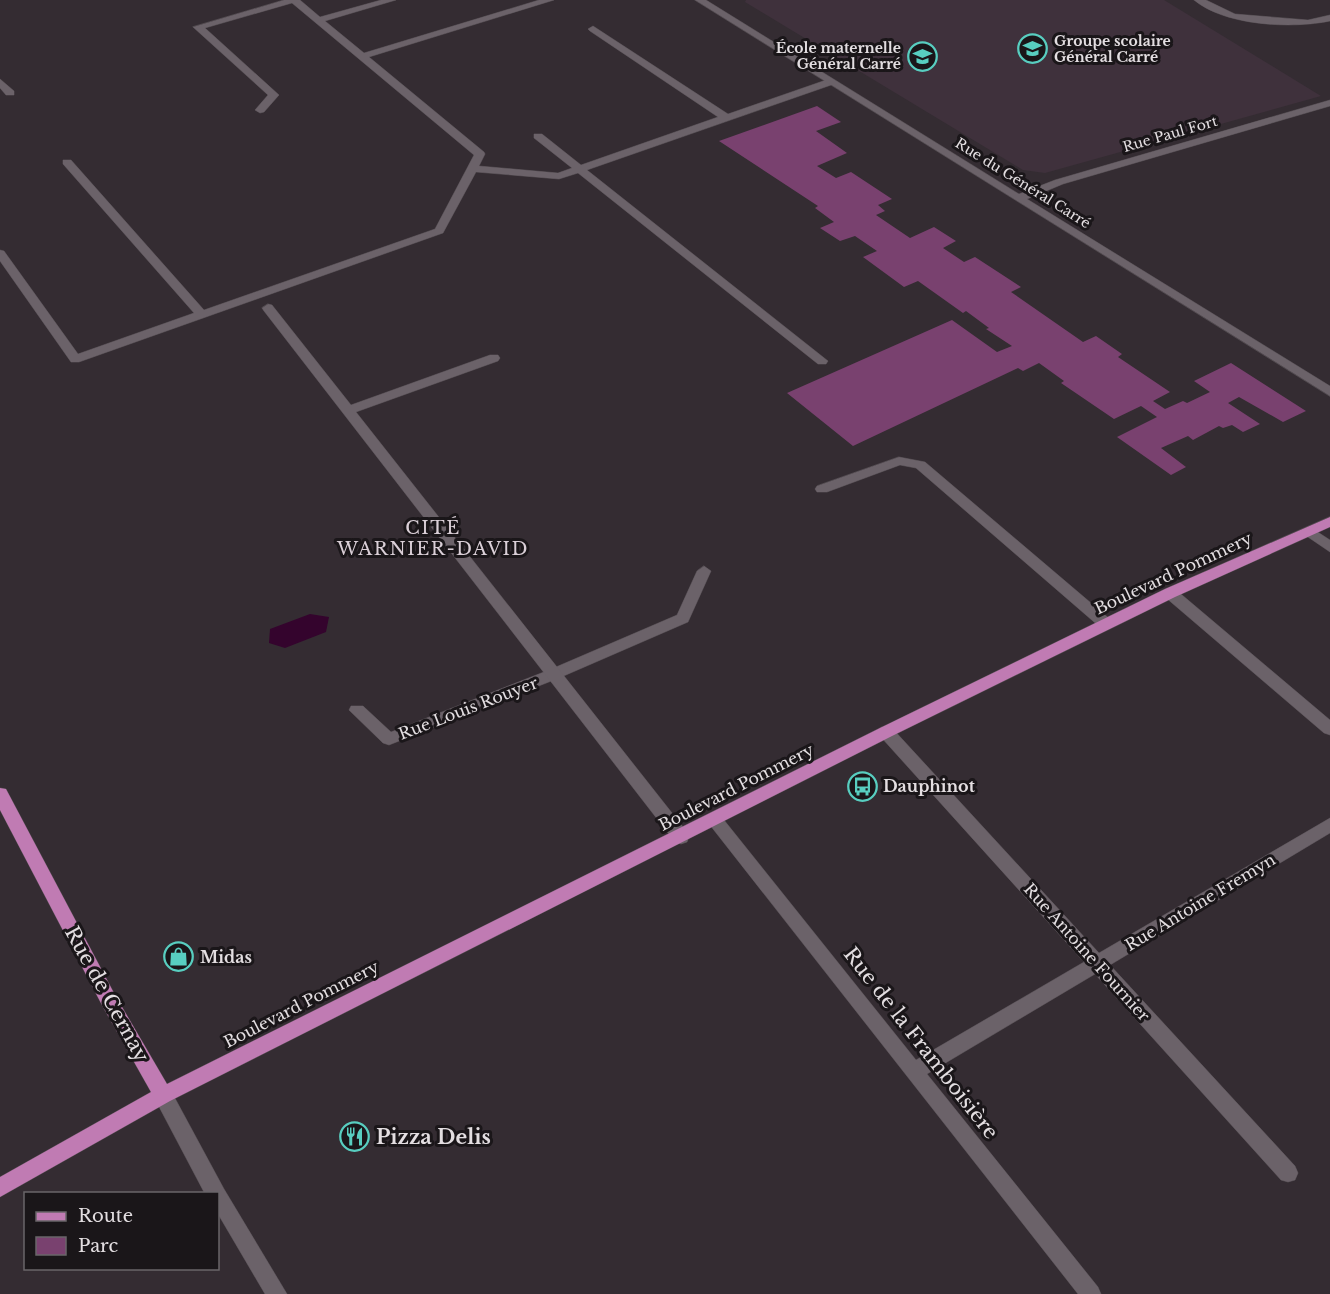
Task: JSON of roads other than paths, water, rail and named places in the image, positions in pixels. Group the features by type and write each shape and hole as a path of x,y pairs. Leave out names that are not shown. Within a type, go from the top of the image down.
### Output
{"main road":[{"name":"Boulevard Pommery","path":"0,1188 163,1095 681,837 886,732 1170,593 1330,522"},
{"name":"Rue de Cernay","path":"0,794 109,1001 163,1095"}],"street":[{"path":"0,253 75,359 439,231 480,154 294,0 198,27 274,95 260,110"},
{"path":"319,20 391,0"},
{"path":"363,56 549,0"},
{"name":"Rue du Général Carré","path":"700,0 1330,392"},
{"path":"1199,0 1233,16 1308,23 1330,18"},
{"path":"593,29 725,117"},
{"path":"0,82 10,93"},
{"path":"472,169 559,176 830,82"},
{"name":"Rue Paul Fort","path":"1019,198 1059,182 1330,103"},
{"path":"538,136 822,361"},
{"path":"67,162 201,314"},
{"name":"Rue Louis Rouyer","path":"268,308 681,837"},
{"path":"348,411 494,358"},
{"path":"822,489 899,461 920,465 1106,624"},
{"path":"1310,532 1330,547"},
{"name":"Rue Louis Rouyer","path":"357,710 389,739 554,674 683,618 704,571"},
{"path":"1170,593 1330,729"},
{"name":"Rue Antoine Fournier","path":"886,732 1287,1173"},
{"name":"Rue de la Framboisière","path":"714,820 1091,1294"},
{"name":"Rue Antoine Fremyn","path":"915,1071 1330,825"},
{"name":"Rue de Cernay","path":"163,1095 215,1192"},
{"name":"Rue de Cernay","path":"219,1198 277,1294"}],"place":[{"name":"Groupe scolaire Général Carré","path":"1033,49"},
{"name":"École maternelle Général Carré","path":"922,56"},
{"name":"Dauphinot","path":"862,786"},
{"name":"Midas","path":"179,957"},
{"name":"Pizza Delis","path":"355,1137"}],"district":[{"name":"CITÉ WARNIER-DAVID","path":"433,538"}]}
